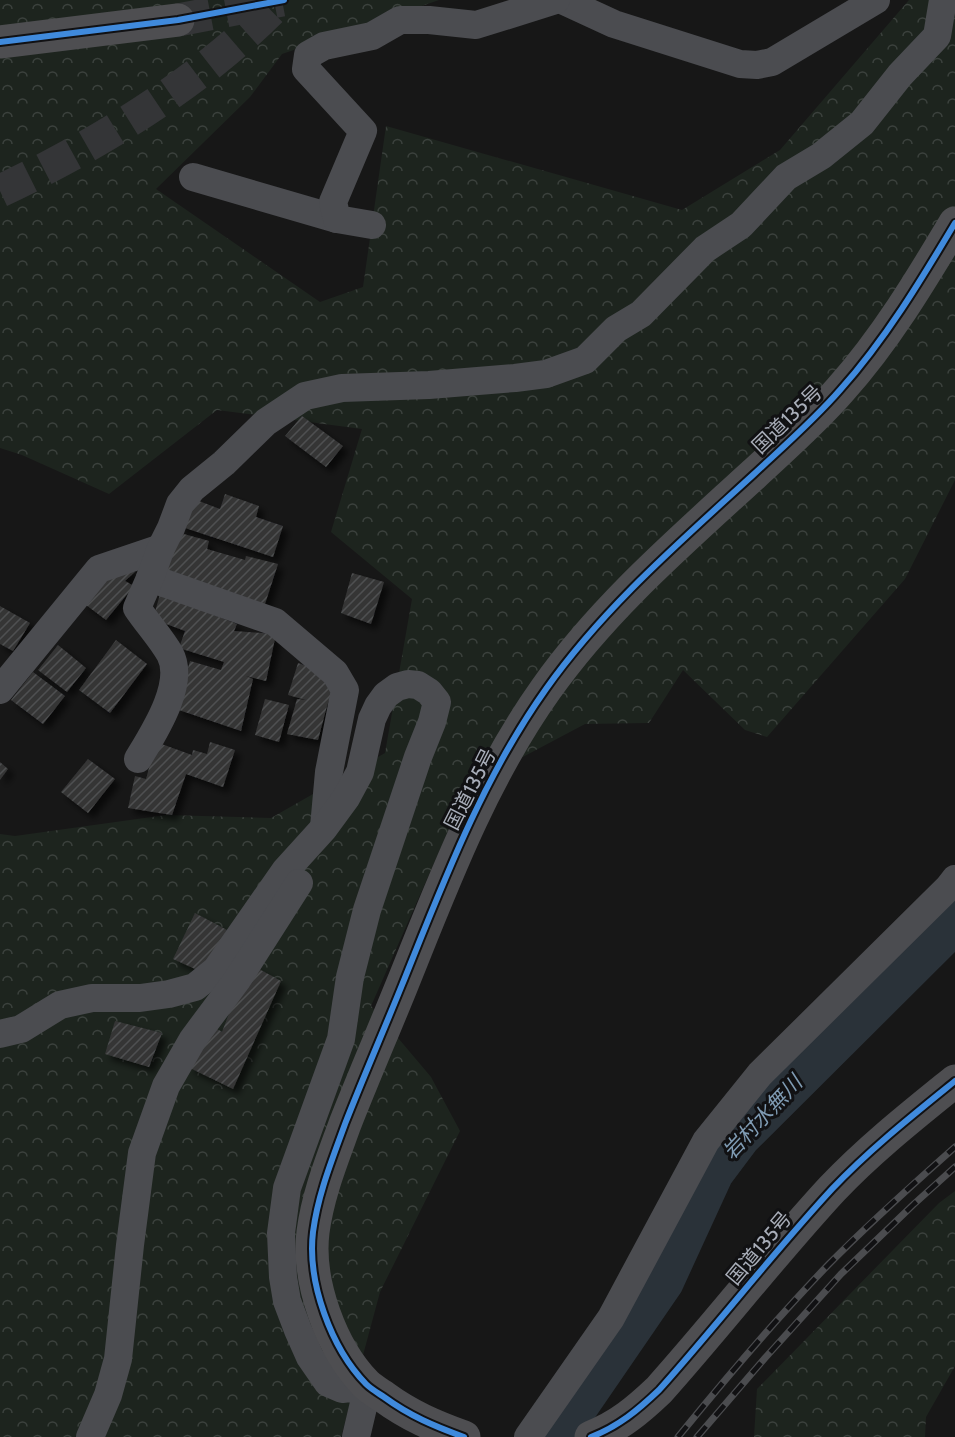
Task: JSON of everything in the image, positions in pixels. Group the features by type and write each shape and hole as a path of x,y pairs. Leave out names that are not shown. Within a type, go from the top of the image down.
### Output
{"highway":[{"path":"0,42 178,20"},
{"name":"国道135号","path":"464,1437 418,1419 368,1386 354,1370 328,1324 318,1294 313,1236 327,1170 351,1109 449,868 487,786 546,688 616,603 804,427 842,388 902,309 955,223"},
{"name":"国道135号","path":"591,1437 604,1432 636,1412 659,1390 833,1188 877,1146 955,1081"}],"street":[{"path":"337,219 333,202 363,131 306,69 308,55 324,46 372,36 400,20 429,20 476,25 556,0"},
{"path":"562,0 614,24 741,64 757,65 772,62 876,0"},
{"path":"138,759 162,718 175,671 171,656 137,608 180,504 192,489 224,463 266,422 305,396 342,388 429,385 515,378 546,374 585,360 616,329 641,314 705,249 741,225 786,177 821,156 862,123 900,75 938,36 944,0"},
{"path":"193,177 337,219 372,225"},
{"path":"6,673 99,569 161,548"},
{"path":"90,1437 108,1395 118,1359 142,1153 165,1086 193,1039 237,980 299,884 324,828 329,772 345,690 335,673 275,622 150,578"},
{"path":"0,1034 21,1029 60,1005 92,998 140,998 195,987 216,970 285,871 324,828 346,798 360,772 372,720 386,695 397,687 408,684 418,685 429,692 436,702 432,722 367,910 350,977 341,1039 287,1188 281,1233 283,1277 287,1301 310,1357 328,1383 342,1389 368,1386 356,1437"},
{"path":"528,1437 610,1318 706,1141 760,1074 955,879"}],"green space":[{"path":"0,0 439,0 282,54 250,97 156,189 320,302 363,287 386,126 682,210 780,150 909,0 955,0 955,480 905,579 767,737 745,730 683,670 649,723 585,724 468,786 371,1006 431,1077 460,1131 380,1292 341,1437 0,1437 0,834 15,836 166,815 271,818 385,753 412,599 331,532 362,429 217,410 109,494 22,455 0,448"},
{"path":"955,1191 955,1366 926,1417 925,1437 754,1437 757,1389 939,1203"}],"building":[{"path":"302,416 343,446 326,467 285,436"},
{"path":"225,494 259,506 256,517 283,526 273,557 179,526 191,498 220,509"},
{"path":"173,531 209,541 207,549 245,560 246,556 278,564 263,610 160,574"},
{"path":"123,565 135,572 125,581 134,586 106,620 82,602"},
{"path":"352,573 384,582 371,624 341,613"},
{"path":"162,587 194,607 237,624 234,631 276,634 266,681 246,676 253,679 241,731 176,709 190,661 221,670 224,662 179,648 185,631 153,619"},
{"path":"0,606 30,623 13,651 0,644"},
{"path":"116,640 147,664 110,713 79,690"},
{"path":"58,645 86,668 67,692 38,670"},
{"path":"298,663 337,676 318,740 287,734 297,699 306,700 288,695"},
{"path":"33,672 65,696 43,724 11,700"},
{"path":"265,699 289,705 279,742 255,735"},
{"path":"156,742 192,755 193,750 207,754 210,742 235,750 223,787 186,774 172,815 128,808 135,776 146,779"},
{"path":"88,759 115,779 88,813 61,792"},
{"path":"0,762 8,769 0,780"},
{"path":"195,913 227,930 204,973 173,959"},
{"path":"248,963 281,981 233,1089 188,1067 213,1027 222,1032"},
{"path":"115,1021 162,1033 149,1067 105,1054"}],"waterway":[{"name":"岩村水無川","path":"555,1437 662,1281 712,1172 739,1136 955,921"}],"tunnel":[{"path":"0,191 75,153 149,108 219,57 281,0"},
{"path":"178,20 282,0"}],"railway":[{"path":"678,1437 751,1350 828,1265 955,1147"},
{"path":"697,1437 841,1274 955,1167"}],"cycle path":[{"path":"0,42 178,20 284,0"},
{"path":"464,1437 413,1415 368,1386 342,1352 324,1313 314,1272 313,1232 318,1204 345,1124 465,832 502,759 546,689 593,630 644,576 798,433 840,390 872,351 916,288 955,223"},
{"path":"591,1437 628,1417 659,1390 846,1174 955,1081"}]}
